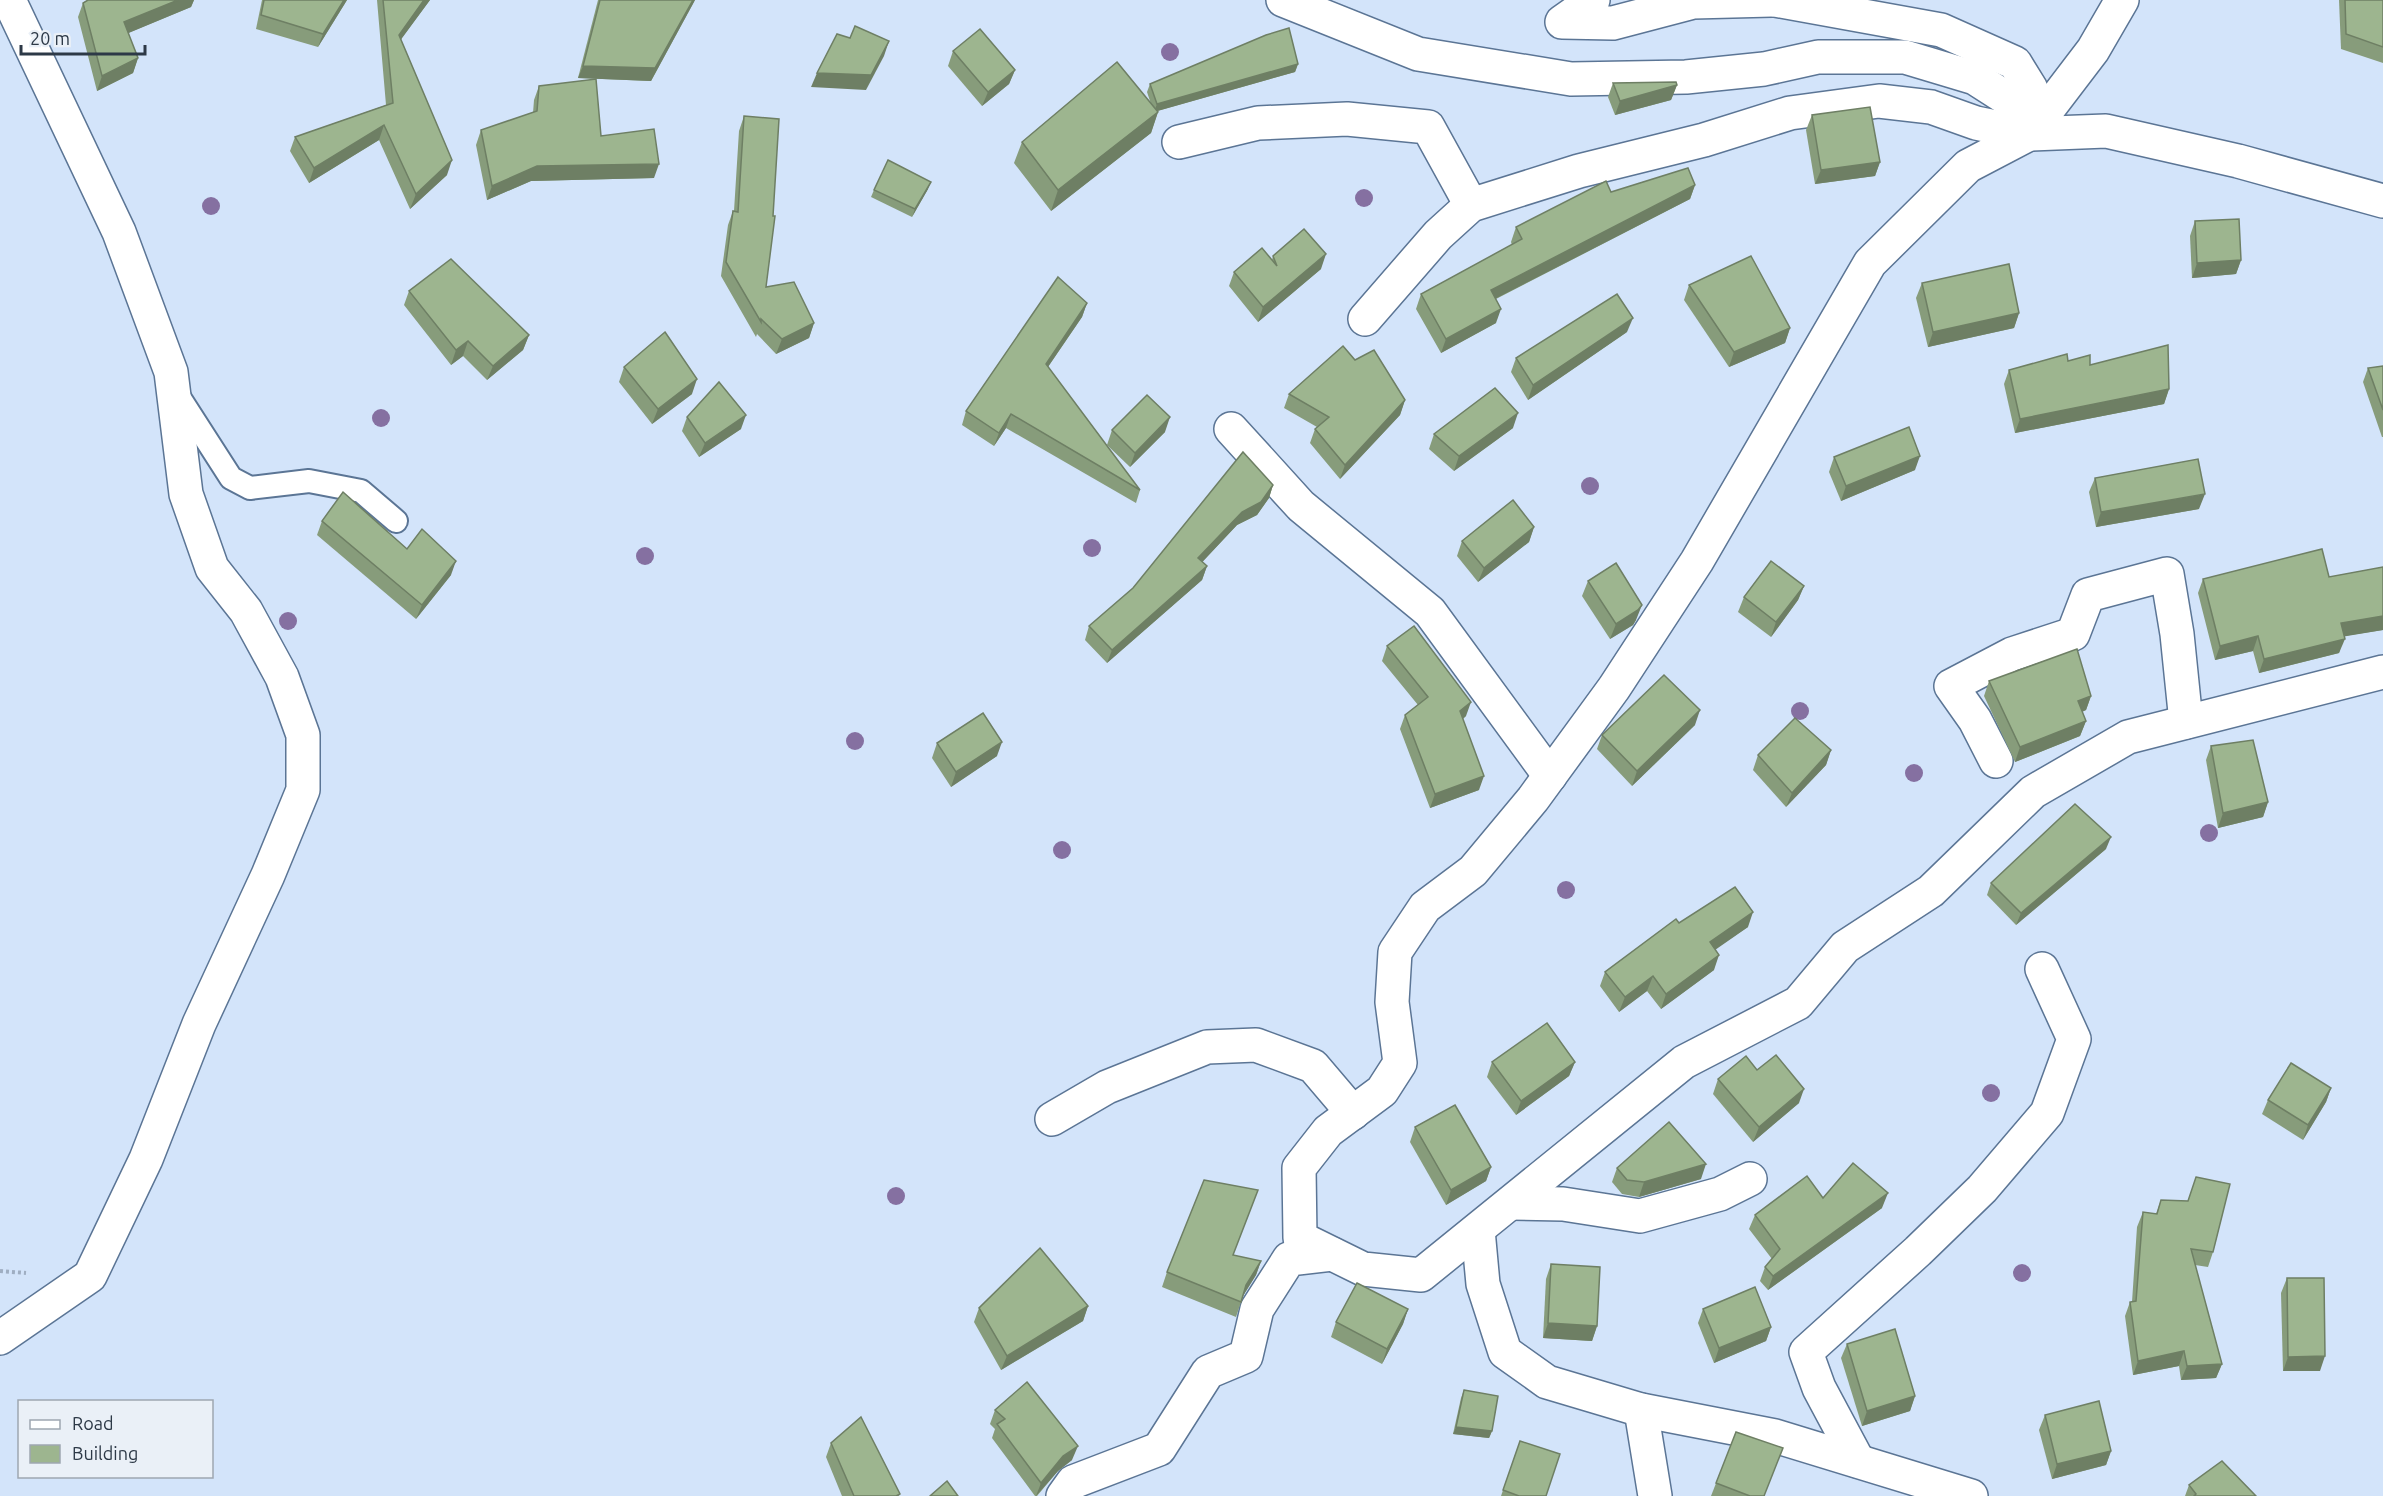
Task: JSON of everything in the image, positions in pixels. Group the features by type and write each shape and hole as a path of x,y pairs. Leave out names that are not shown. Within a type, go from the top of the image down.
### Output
{"street":[{"path":"0,1338 90,1276 146,1159 199,1024 268,875 303,790 303,735 282,677 246,611 212,568 186,494 171,372 119,232 9,0"},
{"path":"1283,0 1418,54 1571,79 1686,77 1764,69 1818,57 1905,57 1976,78 2014,103 2029,134"},
{"path":"1593,0 1562,22 1613,23 1693,2 1774,0 1941,30 2015,63 2031,89 2029,134"},
{"path":"2122,0 2093,50 2029,134 1968,166 1870,263 1697,561 1614,688 1550,776 1473,871 1425,907 1395,952 1392,1002 1400,1063 1382,1091 1328,1131 1299,1168 1300,1238 1363,1269 1421,1275 1684,1062 1798,1003 1845,947 1931,891 2033,792 2128,737 2383,672"},
{"path":"1365,319 1438,235 1471,205 1579,171 1704,140 1790,113 1879,101 1931,107 1976,123 2029,134 2106,131 2238,161 2383,201"},
{"path":"1179,142 1258,123 1347,119 1428,127 1471,205"},
{"path":"1232,429 1301,506 1430,612 1550,776"},
{"path":"1996,761 1975,720 1951,686 2012,654 2073,634 2088,595 2167,574 2177,634 2186,722"},
{"path":"1858,1461 1819,1388 1806,1352 1918,1251 1982,1189 2047,1113 2074,1039 2042,969"},
{"path":"1052,1119 1107,1087 1207,1047 1256,1045 1313,1066 1353,1113"},
{"path":"1511,1203 1563,1204 1640,1216 1720,1194 1750,1179"},
{"path":"1478,1230 1483,1284 1505,1352 1547,1382 1641,1410 1775,1437 1971,1496"},
{"path":"1063,1496 1073,1482 1159,1449 1208,1372 1246,1356 1257,1309 1289,1259 1332,1254"},
{"path":"1641,1410 1655,1496"}],"lane":[{"path":"173,388 231,478 250,488 309,481 361,491 396,521"}],"building":[{"path":"88,0 178,0 124,22 138,58 102,76 83,3"},
{"path":"264,0 344,0 323,34 261,15"},
{"path":"383,0 424,0 399,35 452,160 416,194 384,125 314,168 295,137 393,103"},
{"path":"600,0 693,0 655,68 583,66"},
{"path":"2345,0 2383,0 2383,47 2346,34"},
{"path":"855,26 889,41 871,75 817,73 837,34 850,38"},
{"path":"1289,28 1298,64 1157,104 1150,84 1266,35"},
{"path":"980,29 1015,70 988,92 953,51"},
{"path":"1117,62 1158,112 1058,190 1022,142"},
{"path":"596,79 601,136 654,129 659,164 537,166 492,186 481,130 537,111 539,86"},
{"path":"1676,82 1677,85 1620,101 1613,83"},
{"path":"1870,107 1880,162 1821,170 1812,115"},
{"path":"744,116 779,119 773,216 775,216 766,287 794,282 814,323 782,339 761,319 761,322 726,262 733,211 738,212"},
{"path":"888,160 931,182 915,209 874,190"},
{"path":"1688,168 1695,185 1491,290 1501,309 1446,339 1421,294 1522,239 1516,227 1606,181 1611,192"},
{"path":"2239,219 2241,260 2197,263 2195,221"},
{"path":"1304,229 1326,254 1263,307 1234,272 1262,248 1277,266 1273,256"},
{"path":"1751,256 1790,328 1734,352 1689,285"},
{"path":"451,259 529,335 493,366 468,341 456,350 409,291"},
{"path":"2009,264 2019,313 1933,332 1922,283"},
{"path":"1058,277 1087,303 1046,364 1140,490 1011,414 999,433 966,411"},
{"path":"1617,294 1633,318 1533,385 1516,358"},
{"path":"665,332 697,379 658,409 624,367"},
{"path":"2168,345 2169,389 2020,419 2009,370 2067,354 2068,361 2090,355 2090,365"},
{"path":"1343,346 1355,360 1374,350 1405,400 1345,465 1315,429 1329,417 1289,394"},
{"path":"2383,366 2383,410 2368,368"},
{"path":"719,382 746,415 705,443 687,417"},
{"path":"1495,388 1518,413 1459,456 1434,434"},
{"path":"1147,395 1170,417 1135,453 1112,430"},
{"path":"1909,427 1920,456 1846,486 1834,457"},
{"path":"1243,452 1273,485 1261,502 1242,512 1198,558 1207,566 1112,650 1089,626 1133,588"},
{"path":"2198,459 2205,494 2101,512 2095,478"},
{"path":"343,492 407,549 422,529 456,561 422,605 322,521"},
{"path":"1513,500 1534,527 1484,568 1462,541"},
{"path":"2322,549 2329,577 2383,567 2383,616 2341,623 2345,639 2264,659 2258,636 2220,646 2203,579"},
{"path":"1771,561 1804,586 1776,622 1744,597"},
{"path":"1616,563 1642,605 1616,624 1588,581"},
{"path":"1414,626 1471,702 1460,711 1484,776 1435,794 1405,715 1428,697 1387,646"},
{"path":"2077,649 2091,696 2078,701 2086,721 2020,747 1989,681"},
{"path":"1664,675 1700,710 1637,771 1602,735"},
{"path":"983,713 1002,742 956,772 937,743"},
{"path":"1795,718 1831,750 1792,793 1758,755"},
{"path":"2253,740 2268,802 2223,813 2211,746"},
{"path":"2075,804 2111,837 2021,913 1991,883"},
{"path":"1735,887 1753,912 1710,942 1719,955 1666,994 1653,976 1625,997 1605,972 1676,919 1679,923"},
{"path":"1547,1023 1575,1062 1521,1101 1492,1062"},
{"path":"1776,1055 1804,1089 1759,1127 1718,1079 1746,1056 1757,1070"},
{"path":"2291,1063 2331,1088 2308,1125 2268,1100"},
{"path":"1455,1105 1491,1167 1451,1190 1415,1127"},
{"path":"1669,1122 1706,1164 1644,1182 1627,1180 1617,1168"},
{"path":"1853,1163 1888,1193 1773,1276 1765,1267 1780,1249 1755,1215 1807,1176 1823,1198"},
{"path":"2196,1177 2230,1184 2213,1252 2191,1249 2222,1364 2187,1366 2184,1351 2138,1361 2130,1302 2136,1301 2143,1212 2157,1214 2161,1200 2188,1201"},
{"path":"1204,1180 1258,1190 1233,1255 1261,1261 1246,1285 1241,1302 1167,1272"},
{"path":"1040,1248 1088,1306 1007,1356 979,1308"},
{"path":"1551,1264 1600,1267 1597,1326 1548,1323"},
{"path":"2287,1278 2324,1278 2325,1356 2288,1357"},
{"path":"1357,1283 1408,1309 1387,1349 1336,1322"},
{"path":"1755,1287 1771,1327 1719,1348 1703,1309"},
{"path":"1895,1329 1915,1396 1867,1411 1847,1344"},
{"path":"1027,1382 1078,1446 1063,1456 1041,1483 997,1424 1005,1419 995,1410"},
{"path":"1464,1390 1498,1396 1492,1431 1456,1427"},
{"path":"2099,1401 2111,1451 2057,1464 2045,1415"},
{"path":"861,1417 900,1494 896,1496 854,1496 831,1443"},
{"path":"1736,1432 1783,1448 1764,1496 1750,1496 1716,1483"},
{"path":"1520,1441 1560,1454 1546,1496 1519,1496 1503,1490"},
{"path":"2222,1461 2256,1496 2194,1496 2196,1494 2189,1485"},
{"path":"947,1481 958,1496 930,1496"}]}
